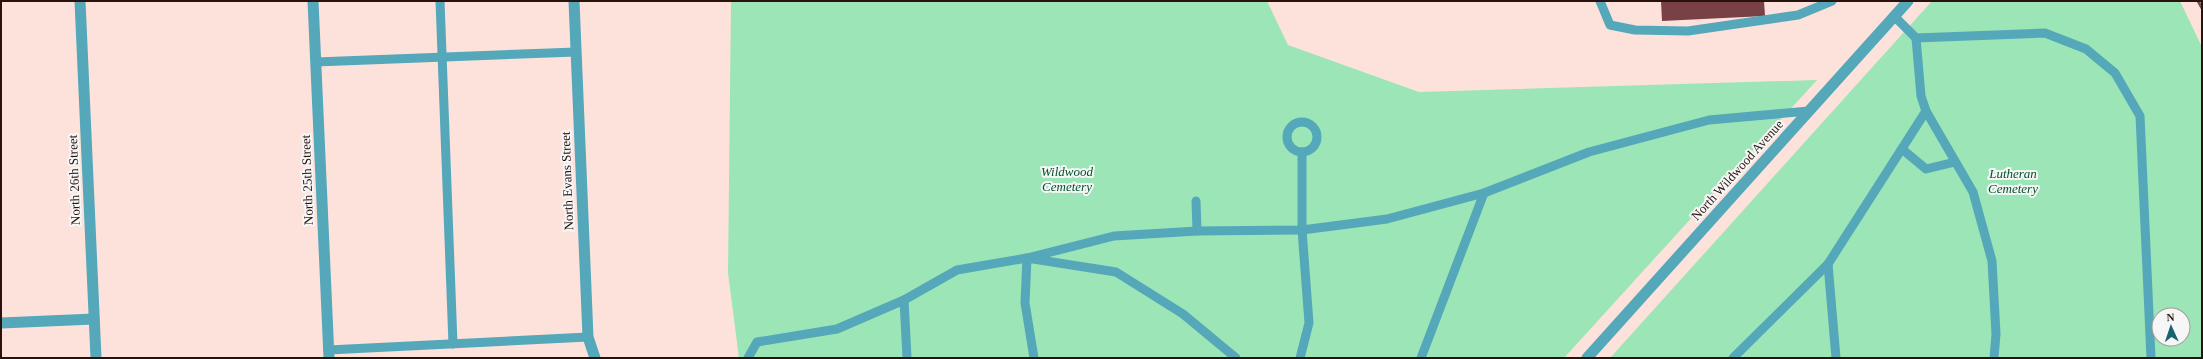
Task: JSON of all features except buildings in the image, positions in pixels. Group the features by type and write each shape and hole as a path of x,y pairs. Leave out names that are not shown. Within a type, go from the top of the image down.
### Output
{"street":[{"name":"North 26th Street","path":"80,1 96,358"},
{"name":"North 25th Street","path":"313,1 329,354"},
{"name":"North Evans Street","path":"574,1 588,337 595,358"},
{"name":"North Wildwood Avenue","path":"1586,358 1908,1"},
{"path":"1,323 94,319"}],"lane":[{"path":"440,1 453,344"},
{"path":"1600,1 1610,25 1635,30 1688,31 1798,16 1832,1"},
{"path":"1894,16 1916,38 1921,96 1926,111 1973,192 1992,262 1996,334 1994,358"},
{"path":"1916,38 2046,33 2086,48 2115,73 2140,116 2151,358"},
{"path":"316,62 576,52"},
{"path":"1733,358 1828,264 1926,111"},
{"path":"748,358 757,342 837,329 904,300 957,270 1027,258 1114,236 1197,231 1302,230 1387,219 1484,193 1589,152 1710,120 1809,112"},
{"path":"1902,149 1926,169 1955,162"},
{"path":"1300,358 1309,323 1302,230 1302,152"},
{"path":"1421,358 1484,193"},
{"path":"1196,201 1197,231"},
{"path":"1027,258 1026,303 1034,358"},
{"path":"1027,258 1116,272 1183,314 1236,358"},
{"path":"1828,264 1836,358"},
{"path":"904,300 907,358"},
{"path":"329,354 453,344 588,337"}],"green space":[{"name":"Wildwood Cemetery","path":"731,1 1267,1 1288,45 1419,92 1817,80 1564,358 739,358 728,273"},
{"name":"Lutheran Cemetery","path":"1932,1 2180,1 2202,47 2202,358 1610,358"}],"railway":[{"path":"2198,1 2202,8"}]}
